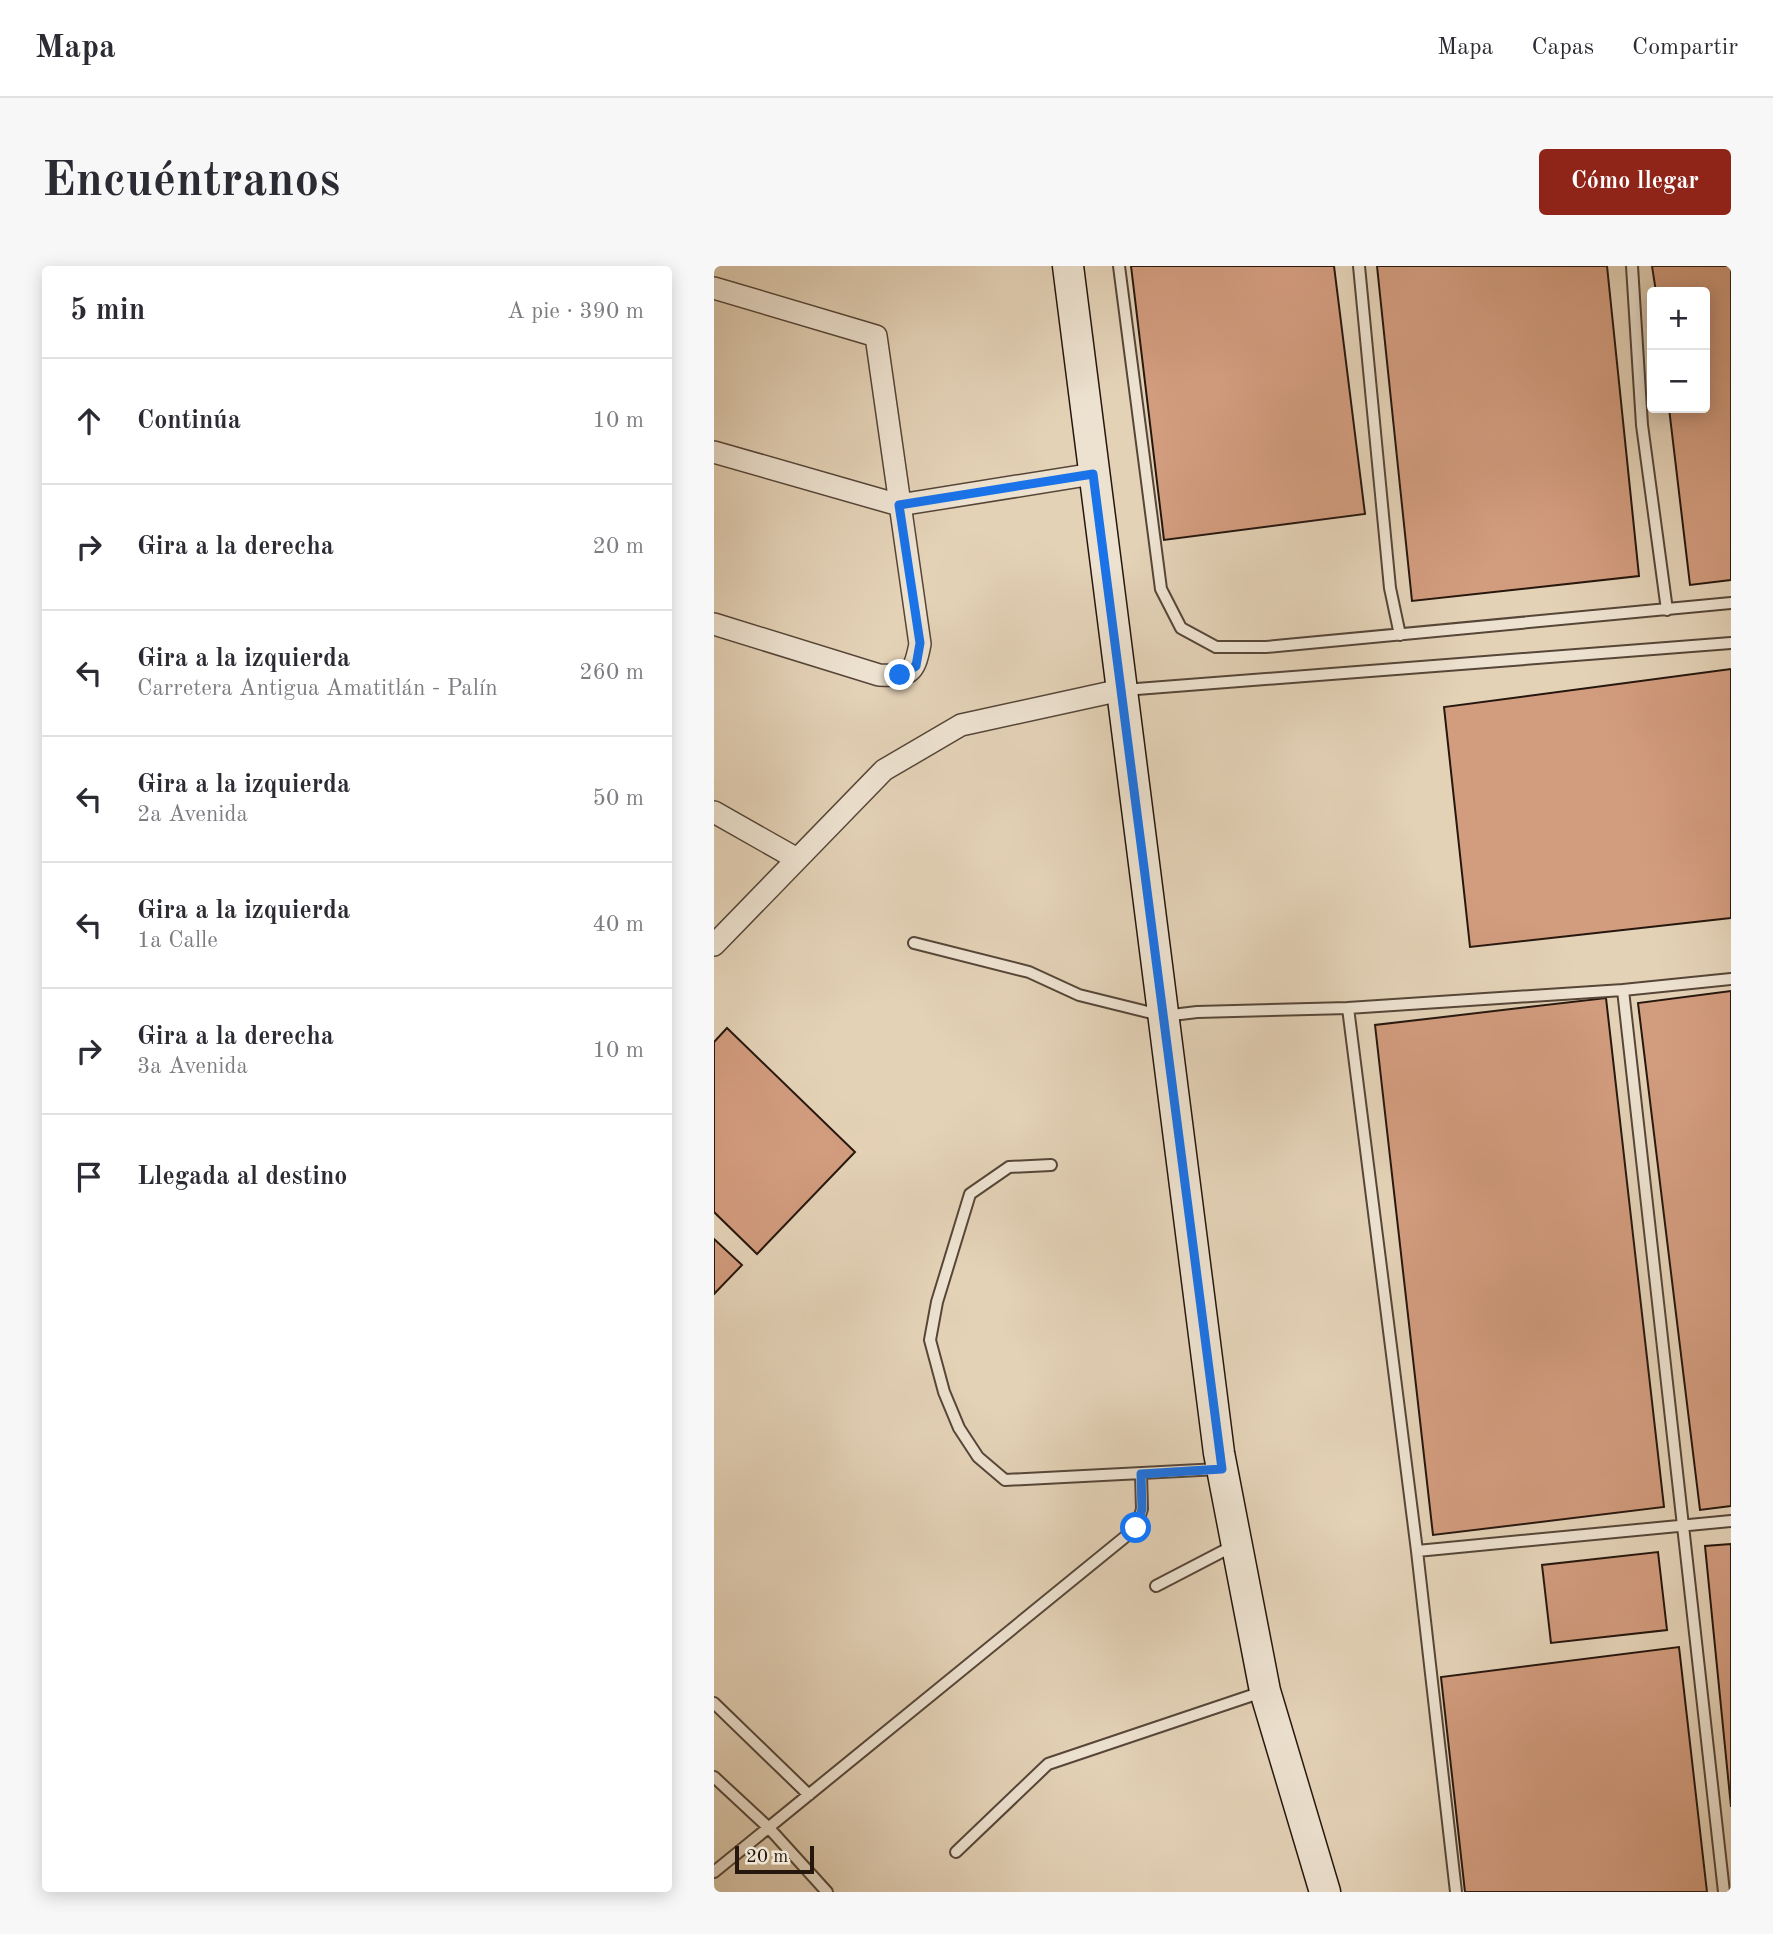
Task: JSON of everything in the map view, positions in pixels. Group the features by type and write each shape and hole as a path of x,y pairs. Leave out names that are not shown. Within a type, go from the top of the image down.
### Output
{"main road":[{"path":"1068,266 1222,1469 1265,1692 1325,1892"}],"street":[{"path":"714,288 876,336 920,643 916,666 911,671 900,675 878,675 714,624"},
{"path":"714,453 899,505 1093,474"},
{"path":"714,945 884,770 961,725 1121,690"},
{"path":"714,813 797,859"}],"lane":[{"path":"1119,266 1161,589 1181,628 1216,647 1266,647 1731,603"},
{"path":"1359,266 1390,588 1400,635"},
{"path":"1632,266 1642,425 1667,610"},
{"path":"1121,690 1731,643"},
{"path":"914,943 1029,972 1079,995 1164,1016 1197,1012 1348,1008 1623,990 1731,979"},
{"path":"1623,990 1724,1892"},
{"path":"1348,1008 1417,1551 1456,1892"},
{"path":"1051,1166 1009,1167 990,1177 971,1194 937,1302 930,1340 944,1392 959,1427 978,1457 1005,1480 1222,1469"},
{"path":"714,1872 1136,1528 1142,1509 1141,1474"},
{"path":"1417,1551 1731,1521"},
{"path":"1156,1586 1236,1545"},
{"path":"956,1852 1048,1764 1265,1692"},
{"path":"714,1703 809,1795"},
{"path":"714,1777 769,1828 827,1892"},
{"path":"714,1854 724,1864"}],"building":[{"path":"1131,266 1334,266 1365,514 1164,540"},
{"path":"1377,266 1607,266 1639,576 1412,601"},
{"path":"1652,266 1731,266 1731,580 1690,585 1670,413 1710,413 1710,287 1655,287"},
{"path":"1731,669 1731,918 1470,947 1444,707"},
{"path":"1731,991 1731,1506 1700,1510 1638,1003"},
{"path":"1606,998 1664,1507 1433,1535 1375,1025"},
{"path":"727,1028 855,1152 757,1254 714,1212 714,1042"},
{"path":"714,1239 742,1265 714,1294"},
{"path":"1731,1544 1731,1807 1705,1546"},
{"path":"1658,1552 1667,1630 1551,1643 1542,1565"},
{"path":"1679,1647 1707,1892 1465,1892 1441,1677"}],"route":[{"path":"900,675 916,666 920,643 899,505 1093,474 1222,1469 1141,1474 1142,1509 1136,1528"}]}
